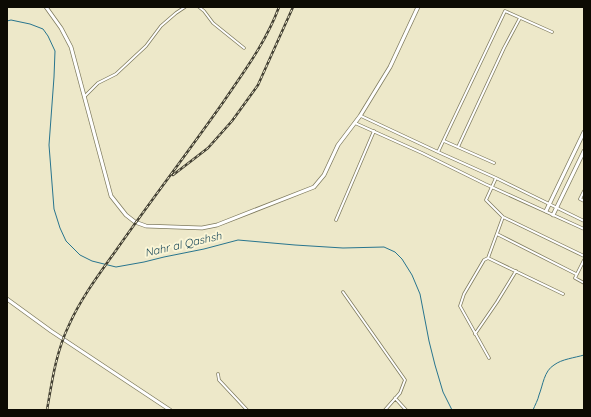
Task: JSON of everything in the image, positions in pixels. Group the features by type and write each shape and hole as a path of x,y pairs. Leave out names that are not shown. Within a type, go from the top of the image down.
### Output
{"street":[{"path":"46,7 61,28 71,47 111,196 126,215 136,222 146,226 202,228 217,225 314,187 324,175 338,145 360,116 390,67 418,7"},
{"path":"85,96 98,83 116,74 146,46 162,26 185,7"},
{"path":"199,7 213,23 244,48"},
{"path":"438,152 505,11 552,32"},
{"path":"458,147 504,48 520,18"},
{"path":"360,116 496,178 584,221"},
{"path":"355,123 584,229"},
{"path":"336,220 374,131"},
{"path":"546,211 584,132"},
{"path":"444,140 494,163"},
{"path":"553,215 584,151"},
{"path":"496,178 486,200 503,217 584,256"},
{"path":"584,191 580,199 584,201"},
{"path":"489,358 460,306 464,294 484,260 488,258 503,217"},
{"path":"497,234 576,274"},
{"path":"488,258 563,294"},
{"path":"584,260 575,278 584,282"},
{"path":"475,334 498,302 516,272"},
{"path":"343,292 405,380 400,393 385,410"},
{"path":"7,299 51,331 170,410"},
{"path":"218,374 218,380 247,410"},
{"path":"396,398 406,410"}],"waterway":[{"name":"Nahr al Qashsh","path":"7,21 11,20 30,24 43,29 55,51 49,145 54,209 66,241 80,255 92,261 116,267 204,249 238,240 343,248 384,247 395,252 402,259 412,275 420,294 435,365 443,392 452,410"},
{"name":"Nahr al Qashsh","path":"533,410 548,371 561,361 584,355"}],"railway":[{"path":"47,410 55,367 61,346 79,305 104,267 211,120 247,67 268,32 279,7"},
{"path":"173,175 208,148 232,121 258,85 293,7"}]}
